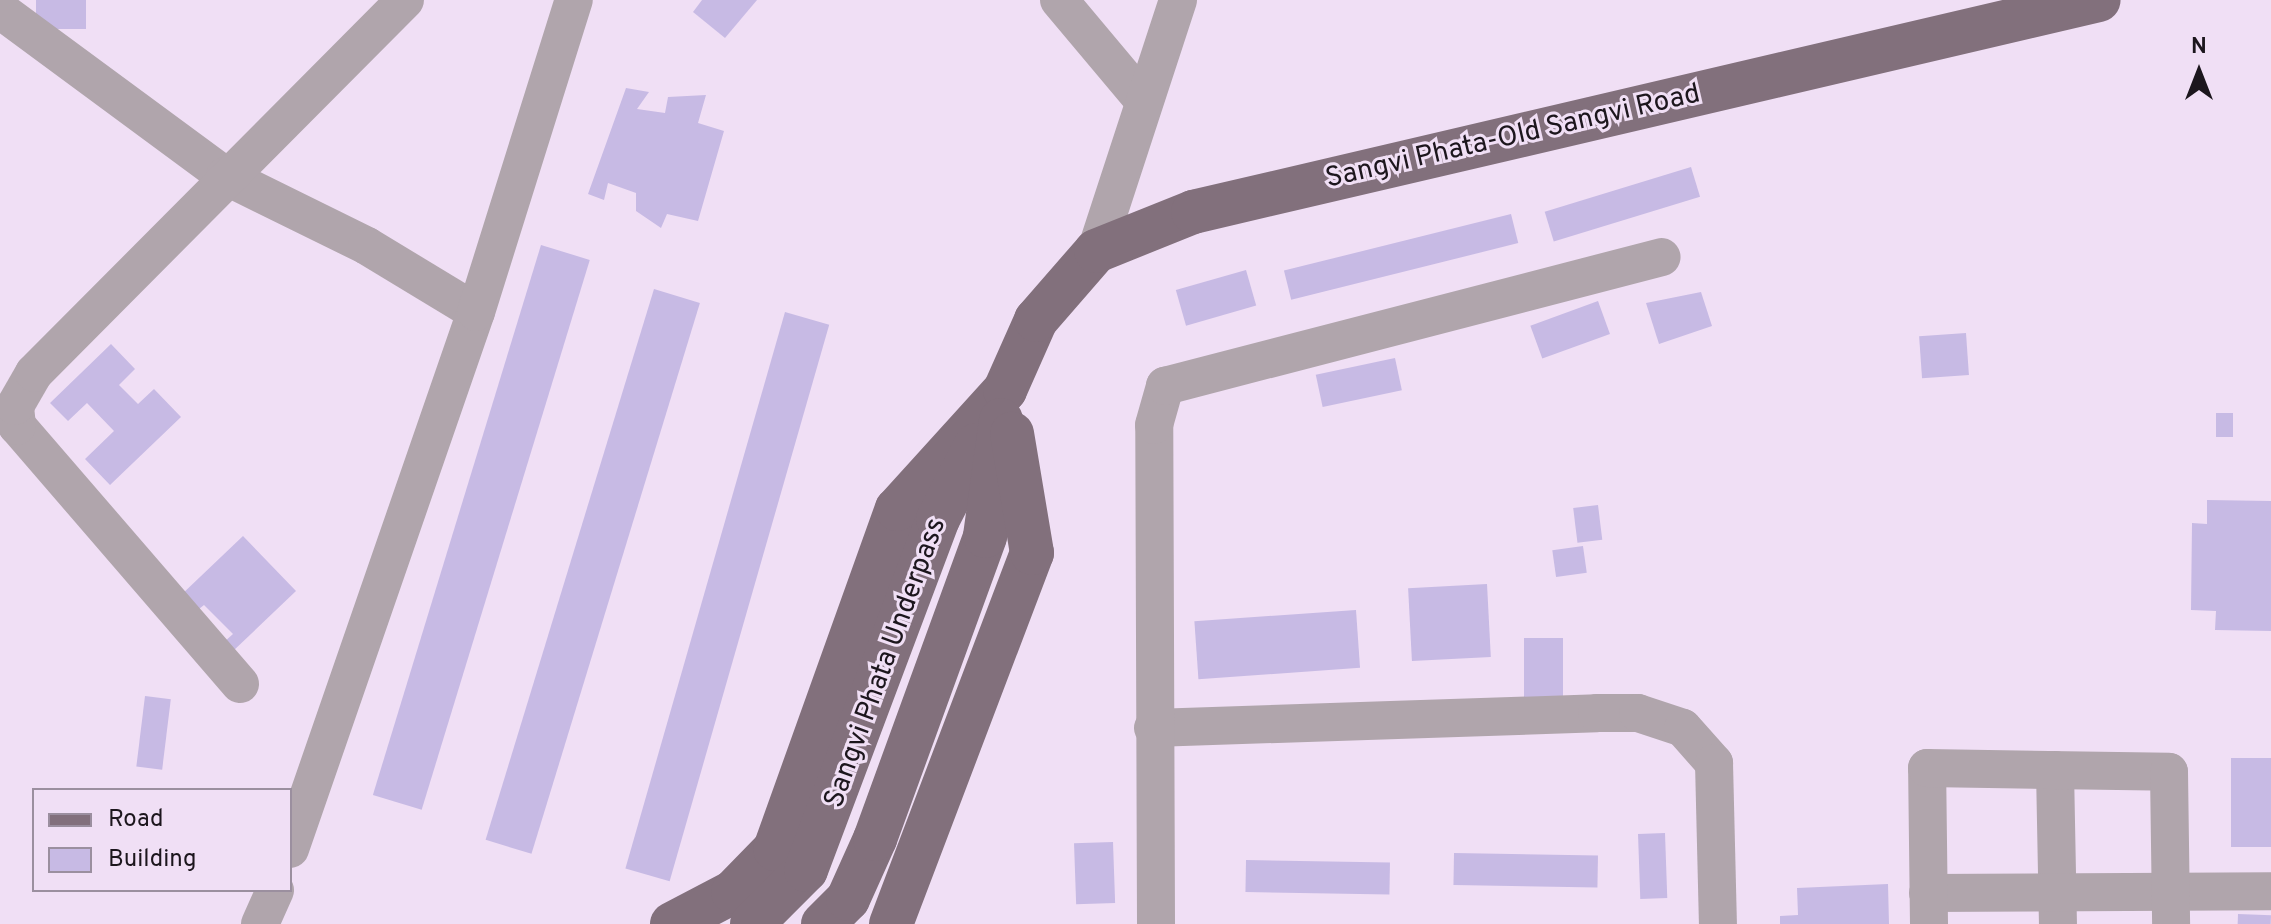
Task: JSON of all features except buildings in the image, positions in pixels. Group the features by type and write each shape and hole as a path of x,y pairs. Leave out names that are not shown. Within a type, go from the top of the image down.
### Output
{"main road":[{"name":"Sangvi Phata-Old Sangvi Road","path":"672,924 733,892 775,849 897,509 1005,390 1036,320 1096,251 1193,212 2099,0"},
{"path":"823,924 848,899 875,839 985,536 1005,390"},
{"path":"891,924 1032,553 1005,390"},
{"name":"Sangvi Phata Underpass","path":"752,924 806,870 938,519 1005,390"}],"lane":[{"path":"240,684 8,412 34,373 225,176 405,0"},
{"path":"292,843 476,312 574,0"},
{"path":"1059,0 1143,100"},
{"path":"1096,251 1178,0"},
{"path":"0,10 225,176 367,246 476,312"},
{"path":"1156,924 1154,405 1165,386 1662,257"},
{"path":"1153,728 1597,713 1668,723 1700,742 1714,763 1718,924"},
{"path":"2171,908 2169,772 1927,768 1928,908 2171,908 2271,891"},
{"path":"2055,770 2057,908"},
{"path":"260,924 274,892"}]}
